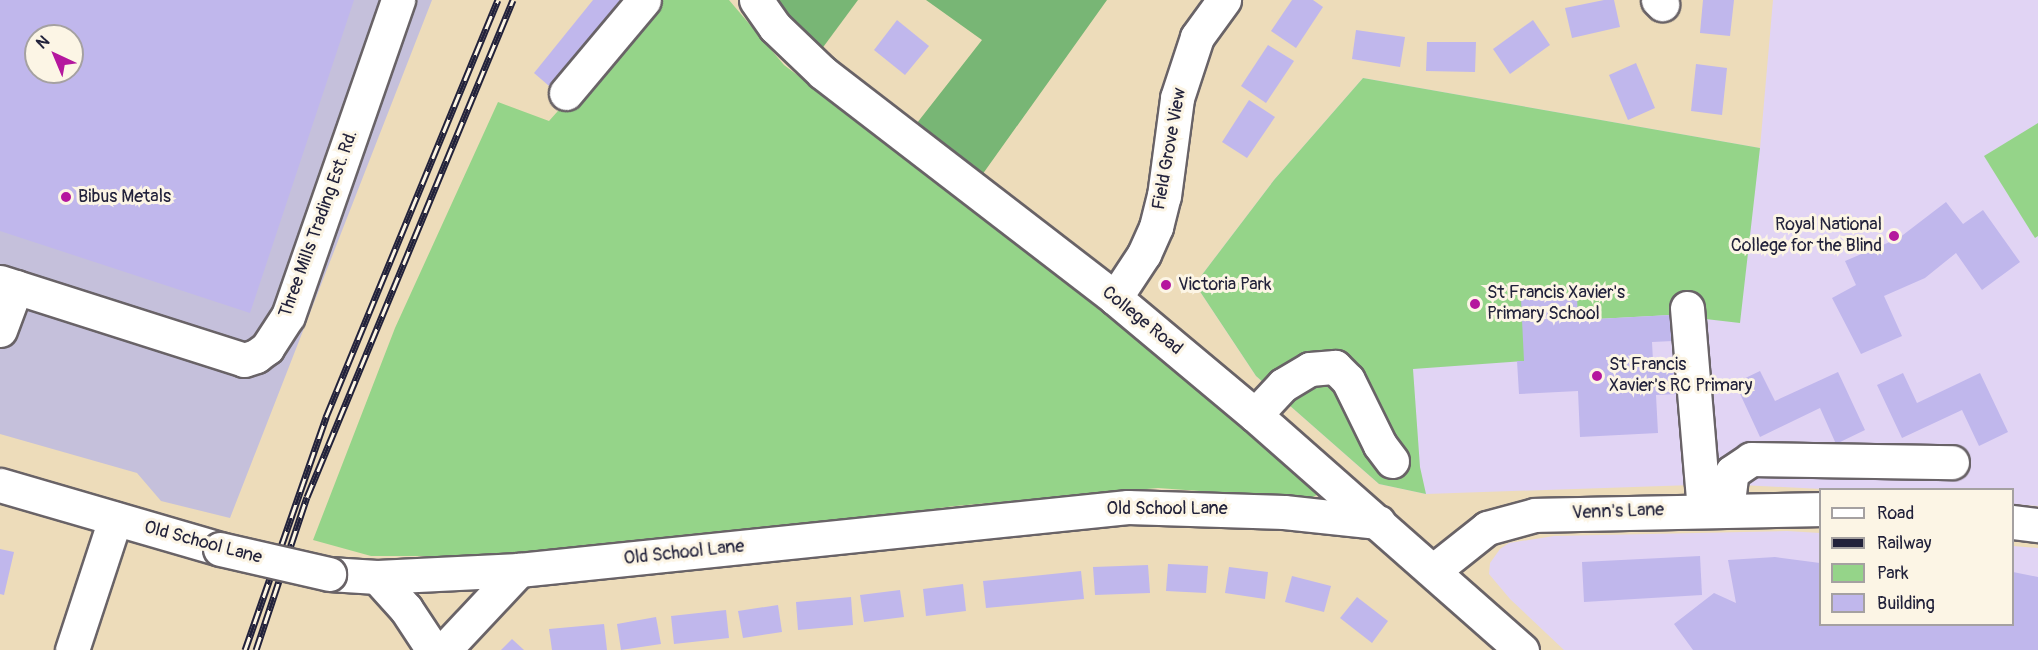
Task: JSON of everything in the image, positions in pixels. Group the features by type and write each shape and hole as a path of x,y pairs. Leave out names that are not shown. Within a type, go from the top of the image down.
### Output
{"street":[{"name":"Three Mills Trading Est. Rd.","path":"8,284 244,360 256,356 267,348 288,316 398,0"},
{"path":"566,93 644,0"},
{"name":"College Road","path":"756,0 775,27 823,73 1115,298 1255,414 1522,650"},
{"name":"Field Grove View","path":"1115,298 1144,254 1156,227 1164,196 1177,98 1197,37 1224,0"},
{"path":"0,330 8,284"},
{"path":"1687,309 1715,510"},
{"path":"1255,414 1283,385 1310,369 1335,367 1348,380 1380,445 1392,461"},
{"path":"1715,510 1732,472 1751,459 1952,462"},
{"name":"Old School Lane","path":"0,485 220,549 328,574 378,577 519,570 1128,507 1243,509 1378,522"},
{"name":"Venn's Lane","path":"1433,571 1465,542 1508,520 1535,515 1819,509"},
{"path":"72,650 116,519"},
{"path":"2014,522 2038,525"},
{"path":"444,650 519,570"},
{"path":"378,577 406,609 432,650"}],"shaded area":[{"path":"0,0 432,0 230,518 161,501 137,473 0,434"},
{"path":"1773,0 2038,0 2038,506 2014,504 2014,488 1819,489 1722,484 1426,494 1379,484 1256,376 1195,284 1274,180 1363,78 1760,148"},
{"path":"1787,531 1819,533 1819,626 2014,626 2014,546 2038,548 2038,650 1564,650 1510,599 1489,574 1490,563 1500,549 1509,543 1554,536"}],"green space":[{"path":"657,0 729,0 784,65 1107,310 1320,485 1317,495 1308,499 1158,488 955,506 753,533 522,556 371,556 313,540 395,328 498,102 549,121"},
{"path":"774,0 858,0 821,50"},
{"path":"926,0 1107,0 982,175 917,123 982,40"},
{"name":"St Francis Xavier's Primary School","path":"1363,78 1760,148 1740,323 1671,315 1578,320 1524,361 1413,369 1420,467 1426,494 1379,484 1256,376 1195,284 1274,180"},
{"path":"2038,123 2038,236 2035,238 1984,156"}],"building":[{"path":"0,0 354,0 250,313 0,231"},
{"path":"593,0 629,0 556,92 534,73"},
{"path":"1292,0 1313,0 1323,7 1296,48 1271,31"},
{"path":"1614,0 1620,27 1572,38 1565,8"},
{"path":"1703,0 1734,0 1730,36 1700,33"},
{"path":"897,20 929,46 905,75 874,50"},
{"path":"1533,20 1550,45 1510,74 1493,49"},
{"path":"1356,30 1405,37 1400,67 1352,59"},
{"path":"1427,42 1476,42 1475,72 1426,71"},
{"path":"1268,45 1294,61 1266,103 1241,86"},
{"path":"1636,63 1655,108 1628,120 1609,75"},
{"path":"1696,64 1727,68 1722,115 1691,111"},
{"path":"1249,100 1275,117 1247,158 1222,142"},
{"path":"1946,202 1963,224 1983,210 2020,262 1982,290 1956,253 1925,278 1884,296 1902,336 1861,354 1832,298 1856,285 1845,261 1899,238"},
{"name":"St Francis Xavier's RC Primary","path":"1577,296 1578,320 1671,315 1673,341 1652,342 1653,361 1676,360 1678,394 1656,395 1658,433 1580,437 1578,391 1519,394 1517,361 1524,361 1521,299"},
{"path":"1760,371 1775,401 1838,372 1865,430 1836,444 1820,408 1760,437 1735,383"},
{"path":"1903,373 1917,403 1980,373 2008,432 1979,446 1962,410 1902,438 1877,385"},
{"path":"0,549 14,552 4,595 0,594"},
{"path":"1700,556 1702,595 1584,602 1582,562"},
{"path":"1775,557 1819,563 1819,626 2014,626 2014,572 2038,577 2038,650 1693,650 1674,624 1714,593 1736,603 1728,560"},
{"path":"1168,564 1208,566 1206,593 1166,591"},
{"path":"1148,565 1150,593 1095,595 1093,567"},
{"path":"1229,567 1268,572 1265,599 1225,593"},
{"path":"1081,571 1084,599 986,608 983,581"},
{"path":"1292,576 1331,586 1324,612 1285,602"},
{"path":"963,584 966,611 926,616 923,589"},
{"path":"900,590 904,617 864,622 860,595"},
{"path":"851,597 853,625 798,630 796,602"},
{"path":"1357,597 1388,621 1372,643 1340,618"},
{"path":"778,605 782,632 743,638 738,611"},
{"path":"726,610 729,638 674,644 671,616"},
{"path":"656,617 661,644 621,650 617,624"},
{"path":"604,624 607,650 552,650 549,629"},
{"path":"512,639 524,650 501,650"}],"railway":[{"path":"245,650 326,417 498,0"},
{"path":"256,650 307,497 513,0"}],"place":[{"name":"Bibus Metals","path":"66,197"},
{"name":"Royal National College for the Blind","path":"1894,236"},
{"name":"Victoria Park","path":"1166,285"},
{"name":"St Francis Xavier's Primary School","path":"1475,304"},
{"name":"St Francis Xavier's RC Primary","path":"1597,376"}]}
